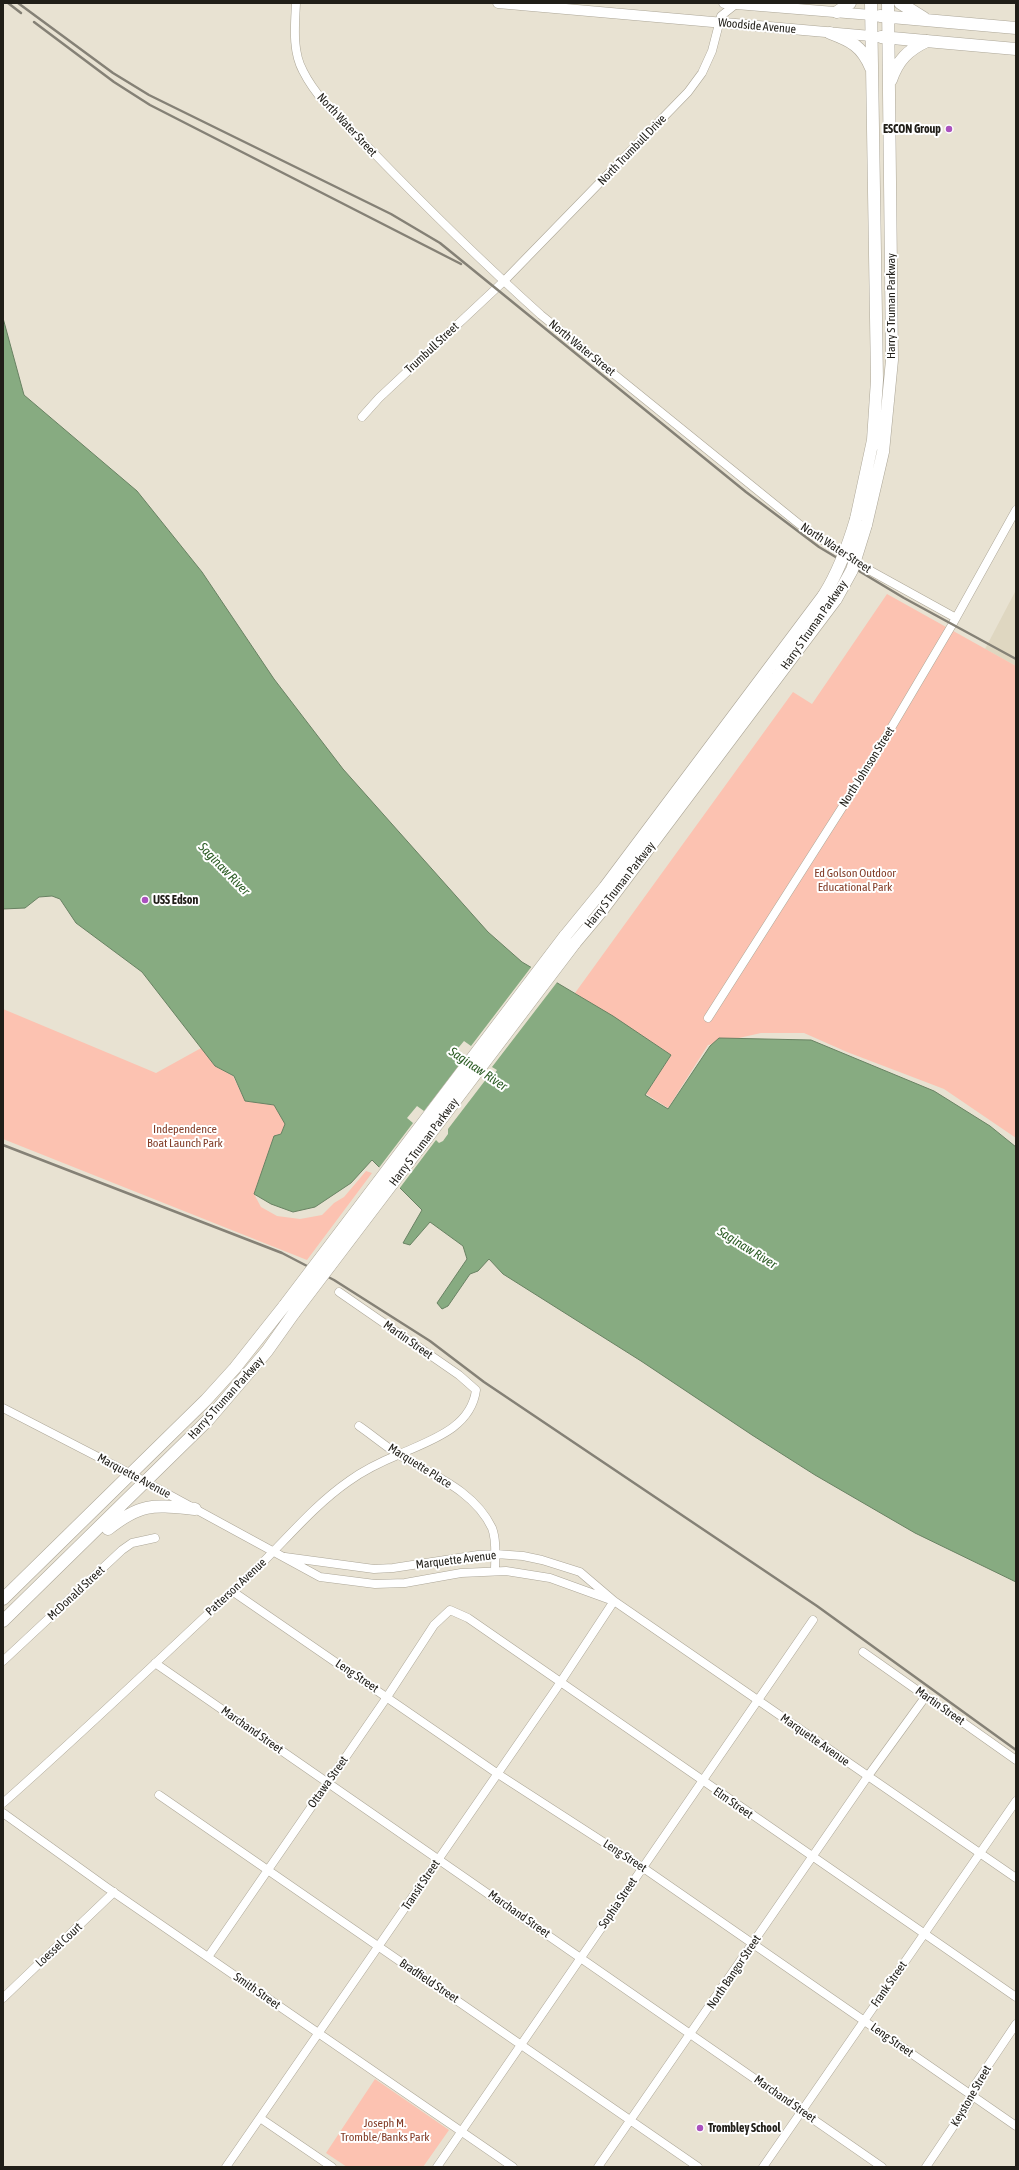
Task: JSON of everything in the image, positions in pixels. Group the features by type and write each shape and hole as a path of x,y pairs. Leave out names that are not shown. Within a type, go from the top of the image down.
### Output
{"main road":[{"path":"837,12 850,3"},
{"name":"Harry S Truman Parkway","path":"570,940 600,913 836,599 852,570 861,522 873,440 877,380 871,3"},
{"name":"Harry S Truman Parkway","path":"3,1599 131,1474 235,1368 290,1309 570,940 605,887 824,595 835,577 861,522 883,452 892,360 888,3"},
{"path":"900,3 929,20"},
{"name":"Woodside Avenue","path":"871,15 1016,28"},
{"path":"830,32 851,41 860,49 867,58 873,71"},
{"name":"Woodside Avenue","path":"871,36 1016,49"},
{"path":"889,85 896,66 904,55 927,41"},
{"name":"Harry S Truman Parkway","path":"3,1621 146,1482 230,1397 267,1351 290,1309"},
{"path":"82,1545 139,1509 155,1506 195,1509"}],"street":[{"name":"North Water Street","path":"296,3 295,34 297,57 311,85 329,108 438,220 547,320 799,524 860,565 956,618"},
{"name":"Woodside Avenue","path":"498,3 871,36"},
{"name":"Woodside Avenue","path":"724,3 871,15"},
{"name":"North Trumbull Drive","path":"504,281 688,92 705,68 712,51 721,16 736,4"},
{"name":"Trumbull Street","path":"362,417 379,398 504,281"},
{"name":"North Johnson Street","path":"708,1018 868,767 956,618 1016,510"},
{"name":"Martin Street","path":"339,1292 459,1376 476,1390"},
{"name":"Patterson Avenue","path":"3,1803 274,1551 319,1503 351,1480 399,1454 439,1438 453,1428 466,1416 475,1402 476,1390"},
{"name":"Marquette Avenue","path":"3,1408 131,1474 320,1577 360,1584 405,1583 461,1573 495,1571 522,1572 550,1578 614,1601"},
{"name":"Marquette Place","path":"359,1426 399,1454 438,1475 469,1498 492,1528 496,1554"},
{"name":"McDonald Street","path":"3,1660 122,1550 132,1543 155,1538"},
{"name":"Marquette Avenue","path":"285,1557 374,1569 393,1568 454,1557 496,1554 542,1560 580,1572 614,1601 1016,1878"},
{"path":"495,1571 496,1554"},
{"name":"Leng Street","path":"232,1590 498,1774 642,1867 1016,2126"},
{"name":"Transit Street","path":"226,2167 498,1774 614,1601"},
{"name":"Ottawa Street","path":"208,1957 387,1697 434,1625 450,1610"},
{"name":"Elm Street","path":"450,1610 468,1618 703,1782 1016,1997"},
{"name":"Sophia Street","path":"437,2167 813,1620"},
{"name":"Martin Street","path":"863,1652 1016,1760"},
{"name":"Marchand Street","path":"155,1663 882,2167"},
{"name":"North Bangor Street","path":"598,2167 692,2034 868,1776 926,1696"},
{"name":"Bradfield Street","path":"159,1795 698,2167"},
{"name":"Frank Street","path":"763,2167 1016,1801"},
{"name":"Smith Street","path":"3,1813 114,1892 513,2167"},
{"name":"Loessel Court","path":"3,1998 114,1892"},
{"name":"Keystone Street","path":"926,2167 969,2103 973,2088 1016,2024"},
{"path":"260,2118 332,2167"}],"shaded area":[{"path":"1016,590 1016,666 985,649"}],"green space":[{"name":"Ed Golson Outdoor Educational Park","path":"887,594 1016,666 1016,1138 944,1089 847,1052 804,1033 761,1033 708,1045 668,1108 646,1094 671,1055 575,993 793,692 812,704"},
{"name":"Independence Boat Launch Park","path":"3,1009 156,1073 203,1047 215,1066 233,1076 245,1101 274,1105 285,1124 281,1134 274,1136 254,1194 261,1207 277,1216 300,1219 322,1215 334,1203 344,1197 366,1171 372,1173 307,1260 3,1139"},
{"name":"Joseph M. Tromble/Banks Park","path":"375,2079 449,2130 423,2167 347,2167 326,2153"}],"water":[{"name":"Saginaw River","path":"3,318 24,395 137,491 202,572 274,679 343,769 488,932 522,962 613,1016 671,1055 645,1095 668,1109 710,1046 719,1038 811,1040 934,1091 990,1126 1016,1147 1016,1582 915,1533 815,1475 641,1361 503,1274 489,1259 478,1271 470,1274 448,1306 442,1309 437,1303 467,1259 463,1246 430,1222 410,1245 403,1243 422,1210 372,1160 351,1183 315,1207 293,1212 271,1204 254,1194 274,1136 281,1134 285,1124 274,1105 245,1101 234,1076 215,1066 142,972 76,923 60,899 52,896 39,897 25,908 3,909"}],"pier":[{"path":"532,966 558,981 492,1067 497,1070 492,1077 487,1078 448,1129 448,1134 443,1141 439,1143 436,1140 399,1189 378,1169 413,1123 407,1118 417,1106 424,1111 463,1060 454,1053 464,1041 471,1046"}],"railway":[{"path":"8,3 21,13"},
{"path":"18,3 113,73 149,95 391,214 440,243 746,492 819,547 904,598 1016,659"},
{"path":"34,22 114,82 150,105 461,264"},
{"path":"3,1145 282,1253 334,1280 430,1341 484,1382 817,1606 1016,1750"}],"place":[{"name":"ESCON Group","path":"949,129"},
{"name":"USS Edson","path":"145,900"},
{"name":"Trombley School","path":"700,2128"}]}
